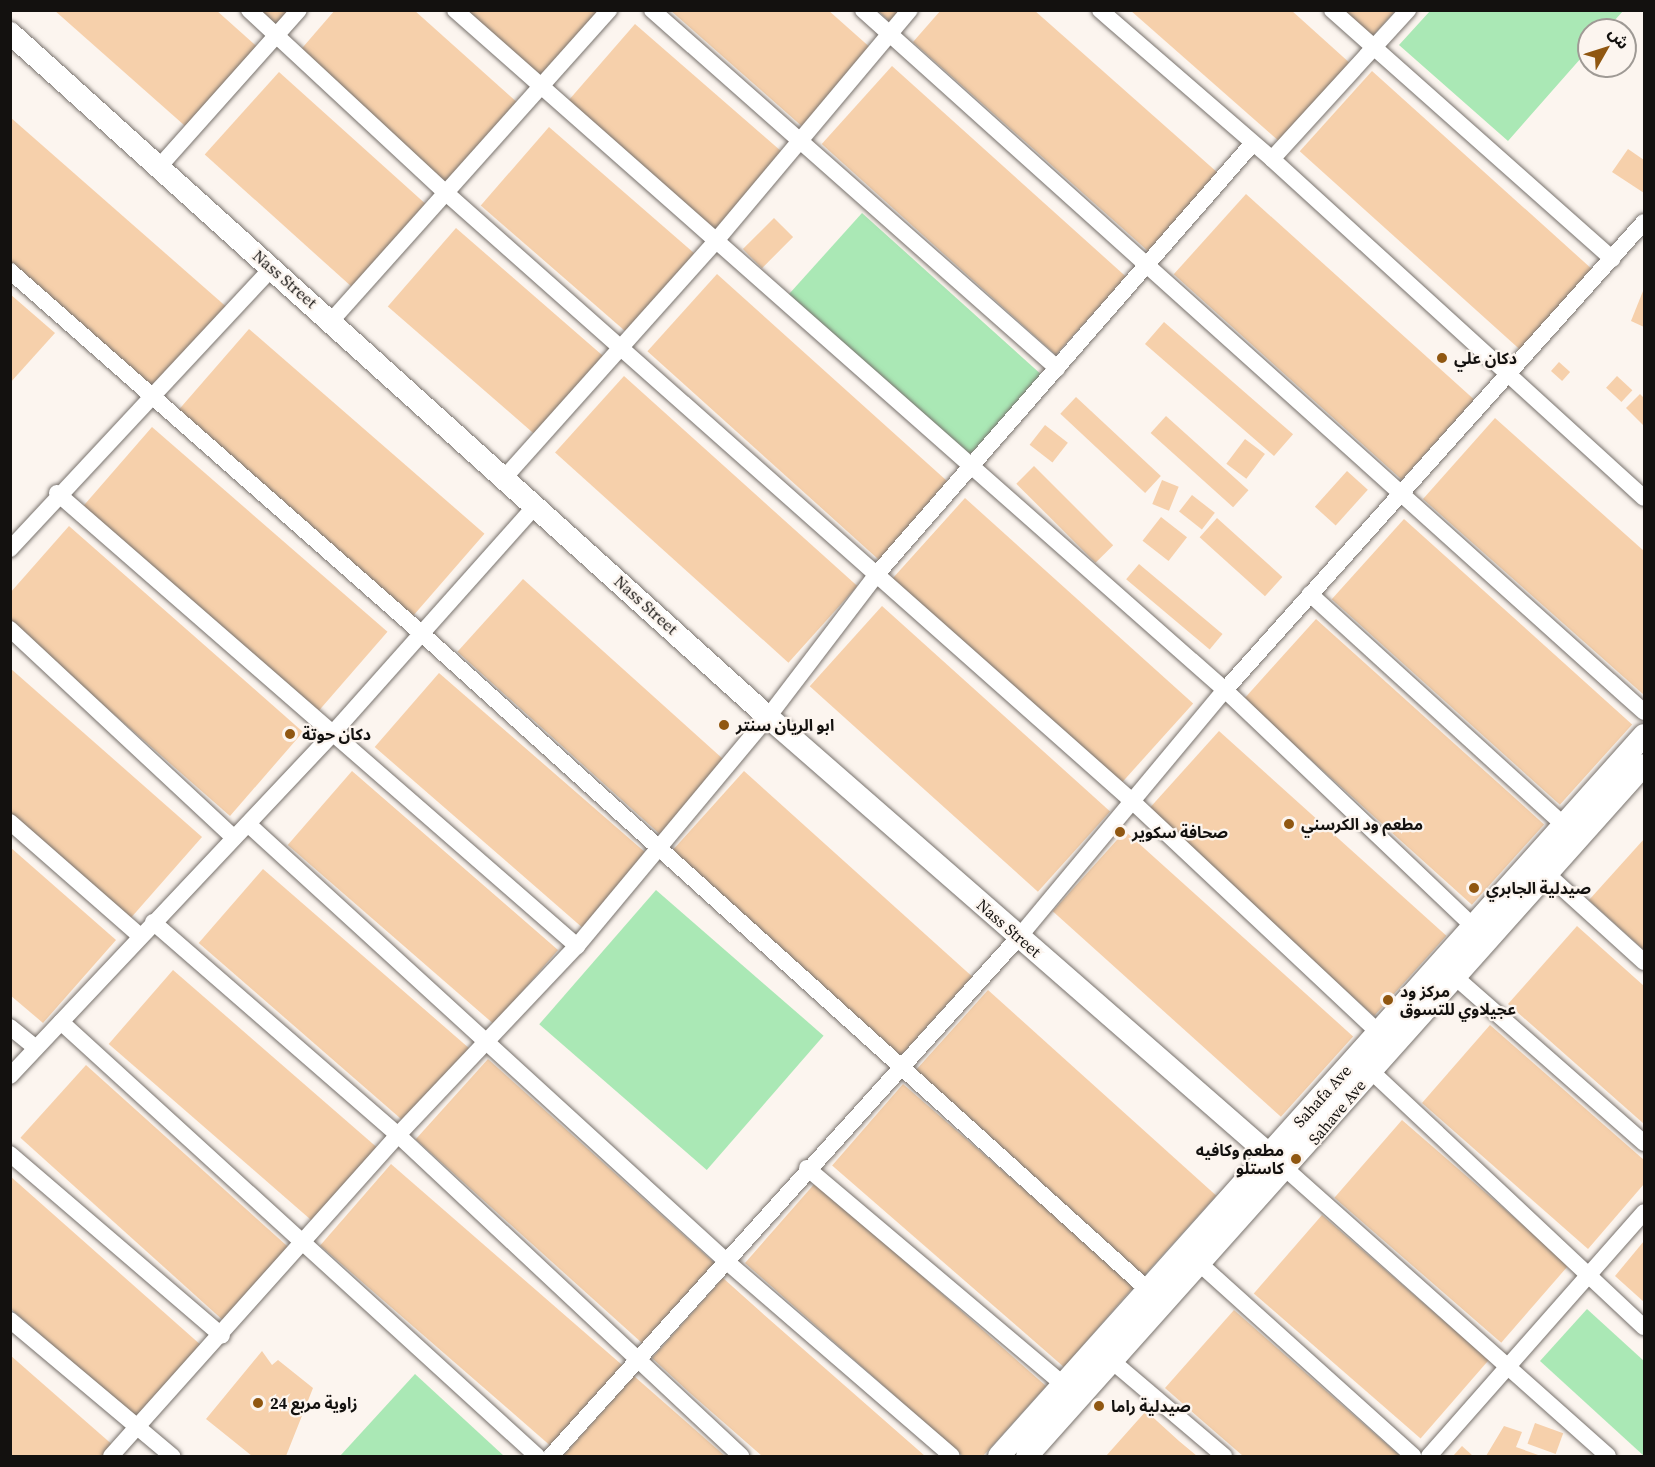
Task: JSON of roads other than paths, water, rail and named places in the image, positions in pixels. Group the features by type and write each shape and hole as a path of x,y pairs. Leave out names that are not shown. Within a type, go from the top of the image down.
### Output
{"main road":[{"name":"Nass Street","path":"13,40 332,320 768,717 1287,1170"},
{"name":"Sahafa Ave","path":"999,1456 1644,735"},
{"name":"Sahave Ave","path":"1027,1456 1287,1170 1454,976 1644,765"}],"street":[{"path":"249,10 445,192 622,346 1132,801 1378,1032"},
{"path":"159,167 299,10"},
{"path":"455,10 536,87 1225,690 1474,927"},
{"path":"332,320 536,87 609,10"},
{"path":"652,10 1057,368"},
{"path":"862,10 1147,262 1644,712"},
{"path":"505,477 715,242 910,10"},
{"path":"1100,10 1272,159 1644,498"},
{"path":"1332,10 1612,259"},
{"path":"1272,159 1408,10"},
{"path":"111,1456 222,1336 398,1135 489,1043 577,946 768,717 876,575 972,468 1147,262 1253,143"},
{"path":"550,1456 900,1065 1019,937 1225,690 1644,222"},
{"path":"10,549 57,493 153,397 272,268"},
{"path":"10,271 421,633 658,850 1148,1290"},
{"path":"57,493 577,946"},
{"path":"10,1076 332,734 536,505"},
{"path":"1310,594 1565,826"},
{"path":"10,629 234,838"},
{"path":"10,822 140,936"},
{"path":"248,824 726,1261 952,1456"},
{"path":"1547,874 1644,963"},
{"path":"153,922 398,1135 636,1361 741,1456"},
{"path":"1454,976 1644,1143"},
{"path":"61,1022 306,1241 537,1456"},
{"path":"10,1027 36,1048"},
{"path":"1371,1071 1644,1327"},
{"path":"10,1154 222,1336"},
{"path":"807,1168 1064,1384"},
{"path":"1287,1170 1608,1456"},
{"path":"1429,1456 1644,1212"},
{"path":"1200,1264 1413,1456"},
{"path":"10,1320 172,1456"},
{"path":"1112,1360 1224,1456"}],"place":[{"name":"دكان علي","path":"1442,358"},
{"name":"ابو الريان سنتر","path":"724,725"},
{"name":"دكان حوتة","path":"290,734"},
{"name":"مطعم ود الكرسني","path":"1289,824"},
{"name":"صحافة سكوير","path":"1120,832"},
{"name":"صيدلية الجابري","path":"1474,888"},
{"name":"مركز ود عجيلاوي للتسوق","path":"1388,1000"},
{"name":"مطعم وكافيه كاستلو","path":"1296,1159"},
{"name":"زاوية مربع 24","path":"258,1403"},
{"name":"صيدلية راما","path":"1099,1406"}]}
